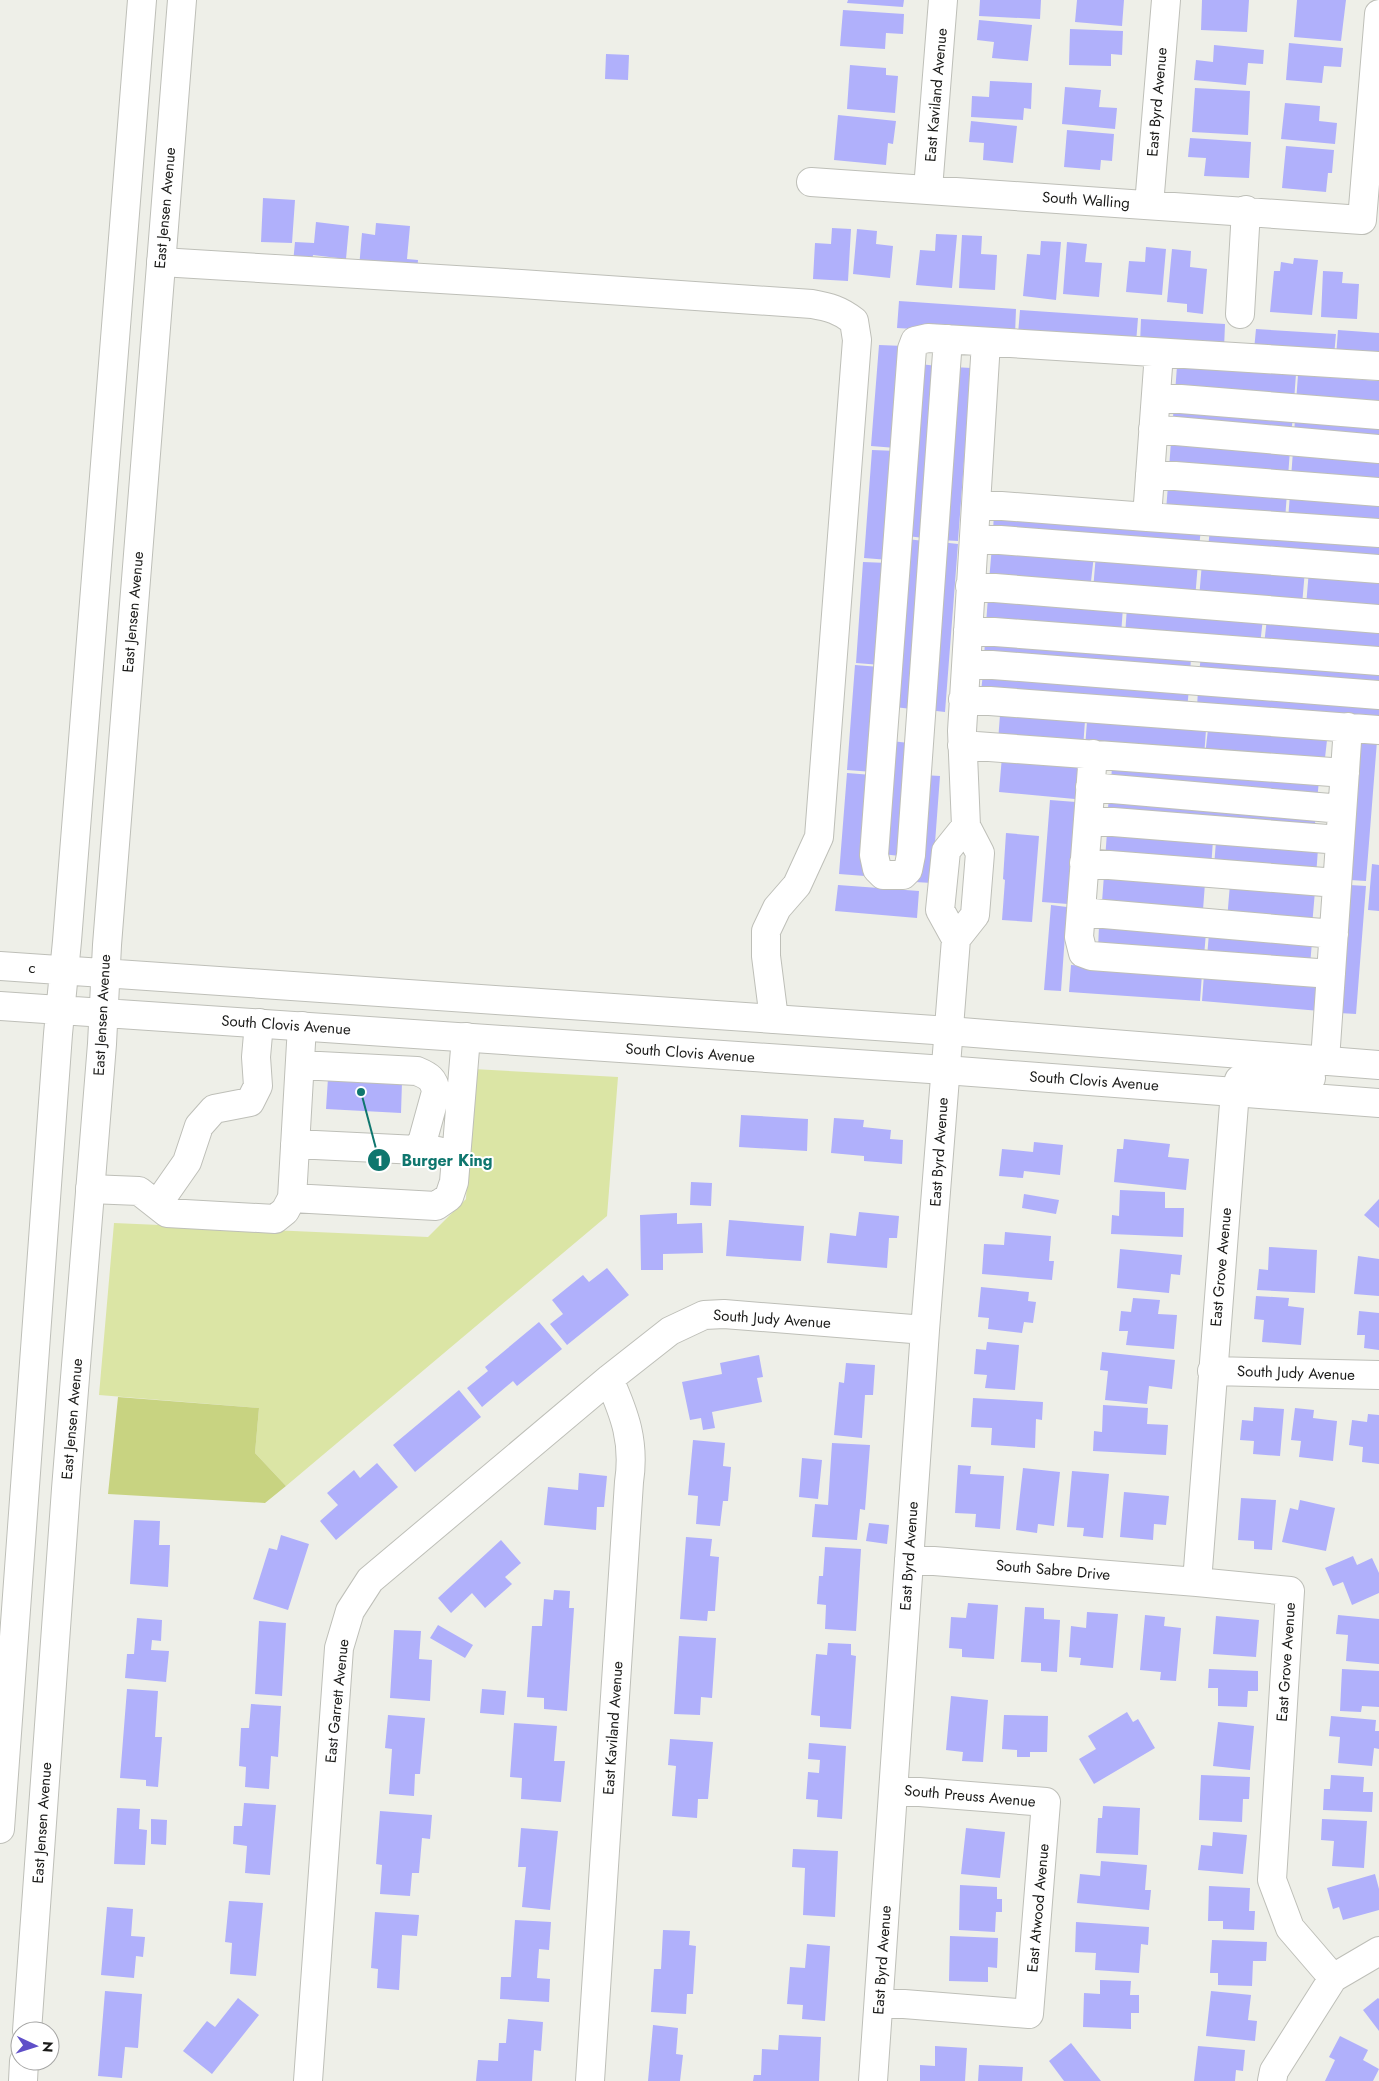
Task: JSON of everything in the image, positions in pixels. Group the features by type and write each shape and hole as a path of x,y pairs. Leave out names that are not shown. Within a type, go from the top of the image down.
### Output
{"main road":[{"path":"0,1829 60,1010 142,0"},
{"name":"East Jensen Avenue","path":"27,2021 104,1012 105,973 182,0"},
{"name":"East Kaviland Avenue","path":"928,190 943,0"},
{"name":"East Byrd Avenue","path":"1149,205 1166,0"},
{"name":"South Walling","path":"811,182 1246,210 1362,220 1379,14"},
{"path":"1240,314 1246,210"},
{"path":"161,262 812,304 840,310 854,321 857,340 819,837 797,885 777,908 766,932 766,956 774,1019"},
{"path":"948,339 908,870 903,875 883,875 877,869 874,855 912,349 915,341 923,338 948,339 1379,366"},
{"path":"962,738 986,342"},
{"path":"1147,517 1159,353"},
{"path":"1156,397 1379,415"},
{"path":"1153,429 1379,449"},
{"path":"1150,474 1379,492"},
{"path":"976,504 1379,534"},
{"path":"974,538 1379,568"},
{"path":"970,586 1379,619"},
{"path":"968,630 1379,661"},
{"path":"967,663 1379,695"},
{"path":"964,698 1379,730"},
{"path":"884,723 920,727 962,738 1093,754 1345,773"},
{"path":"1326,1060 1348,727"},
{"name":"East Byrd Avenue","path":"873,2081 880,2002 925,1330 956,939 975,915 980,853 966,826 962,738"},
{"path":"1093,754 1078,937 1083,953 1090,956 1331,974"},
{"path":"1090,787 1342,809"},
{"path":"1088,820 1340,840"},
{"path":"1084,863 1337,883"},
{"path":"1081,912 1334,934"},
{"name":"c","path":"0,966 64,970"},
{"path":"64,970 949,1031 1379,1065"},
{"name":"South Clovis Avenue","path":"0,1006 945,1070 1379,1103"},
{"path":"157,1205 186,1162 199,1126 214,1109 250,1102 258,1086 256,1057 258,1023"},
{"path":"90,1188 139,1192 168,1213 275,1219 285,1211 292,1198 302,1026"},
{"path":"292,1198 436,1206 449,1198 454,1182 466,1037"},
{"path":"258,1086 299,1076 416,1072 429,1076 435,1083 436,1092 420,1150"},
{"path":"1235,1092 1239,1080 1256,1074 1304,1078 1379,1079"},
{"name":"East Grove Avenue","path":"1235,1092 1197,1582 1290,1592 1272,1880 1290,1928 1334,1978"},
{"path":"295,1144 456,1152"},
{"name":"South Judy Avenue","path":"609,1379 670,1331 704,1315 724,1314 925,1330"},
{"name":"South Judy Avenue","path":"1212,1371 1379,1376"},
{"name":"East Kaviland Avenue","path":"590,2081 629,1482 632,1461 630,1439 623,1411 609,1379"},
{"name":"East Garrett Avenue","path":"308,2081 339,1648 350,1611 370,1580 609,1379"},
{"name":"South Sabre Drive","path":"909,1559 1197,1582"},
{"name":"South Preuss Avenue","path":"894,1790 1046,1802"},
{"name":"East Atwood Avenue","path":"880,2002 1029,2014 1046,1802"},
{"path":"1273,2076 1334,1978 1379,1951"}],"shaded area":[{"path":"473,1069 618,1077 607,1216 286,1486 255,1453 259,1408 99,1395 114,1223 428,1237 466,1199"},
{"path":"118,1397 259,1408 255,1453 286,1486 265,1503 108,1494"}],"building":[{"path":"848,0 904,0 903,7 847,3"},
{"path":"980,0 1041,0 1040,19 979,16"},
{"path":"1077,0 1124,0 1122,26 1075,22"},
{"path":"1202,0 1249,0 1247,32 1201,30"},
{"path":"1297,0 1346,0 1341,41 1294,37"},
{"path":"843,10 904,14 903,34 886,33 885,49 840,46"},
{"path":"979,20 1032,25 1028,61 992,58 994,42 977,40"},
{"path":"1070,29 1123,31 1122,55 1111,54 1111,66 1069,65"},
{"path":"1289,43 1343,48 1341,67 1324,66 1322,83 1286,80"},
{"path":"1214,45 1264,50 1263,64 1248,63 1246,85 1194,80 1196,60 1213,62"},
{"path":"606,54 629,55 628,80 605,79"},
{"path":"850,65 886,68 886,75 898,76 895,113 847,109"},
{"path":"990,81 1032,83 1031,109 1024,108 1023,120 971,117 972,96 989,97"},
{"path":"1065,87 1101,90 1099,107 1117,108 1115,129 1062,124"},
{"path":"1195,88 1250,91 1248,135 1192,132"},
{"path":"1285,103 1320,106 1319,121 1337,123 1335,144 1281,139"},
{"path":"838,115 896,121 893,144 888,143 886,165 834,160"},
{"path":"971,121 1017,126 1013,163 983,160 984,143 969,142"},
{"path":"1067,130 1114,134 1112,161 1101,160 1100,170 1064,167"},
{"path":"1190,138 1251,142 1249,178 1204,176 1206,158 1188,157"},
{"path":"1286,146 1334,150 1332,173 1328,173 1326,192 1282,188"},
{"path":"263,198 295,200 292,243 261,242"},
{"path":"316,222 349,226 346,259 313,255 312,265 293,263 295,242 314,243"},
{"path":"376,223 410,226 407,259 418,260 417,273 359,268 362,233 375,235"},
{"path":"832,228 851,229 848,281 813,279 815,243 831,244"},
{"path":"857,229 877,231 876,244 893,246 890,278 853,274"},
{"path":"936,234 957,235 952,288 916,285 920,250 935,251"},
{"path":"962,235 982,236 981,254 997,255 995,290 959,288"},
{"path":"1041,241 1061,242 1056,300 1023,296 1027,254 1040,255"},
{"path":"1067,242 1087,244 1085,262 1102,263 1099,297 1063,294"},
{"path":"1146,247 1166,249 1162,295 1126,292 1129,261 1145,262"},
{"path":"1172,249 1191,251 1190,267 1207,269 1203,314 1187,312 1187,304 1167,302"},
{"path":"1294,258 1318,260 1312,315 1270,312 1274,271 1280,271 1281,262 1293,264"},
{"path":"1323,271 1343,272 1342,283 1359,284 1357,319 1321,317"},
{"path":"899,301 1016,309 1015,335 897,328"},
{"path":"1020,310 1138,318 1136,343 1018,334"},
{"path":"1141,319 1225,324 1224,349 1140,344"},
{"path":"1256,329 1336,334 1334,356 1254,350"},
{"path":"1338,330 1379,333 1379,359 1336,356"},
{"path":"879,345 904,346 896,448 871,446"},
{"path":"920,364 937,366 924,538 907,536"},
{"path":"1177,366 1296,374 1294,401 1175,393"},
{"path":"954,367 971,368 958,541 940,540"},
{"path":"1298,375 1379,381 1379,408 1296,402"},
{"path":"1174,407 1293,416 1291,436 1172,426"},
{"path":"1295,417 1379,424 1379,443 1294,437"},
{"path":"1171,442 1290,450 1288,477 1169,468"},
{"path":"872,450 897,451 889,560 864,558"},
{"path":"1293,451 1379,458 1379,485 1291,478"},
{"path":"1168,485 1287,493 1285,520 1166,511"},
{"path":"1290,494 1379,501 1379,527 1288,520"},
{"path":"994,513 1201,529 1199,547 993,531"},
{"path":"1210,529 1379,542 1379,561 1208,548"},
{"path":"907,539 924,541 912,709 894,707"},
{"path":"940,542 958,544 945,712 928,710"},
{"path":"992,546 1094,555 1090,590 989,581"},
{"path":"1096,554 1198,563 1195,599 1093,590"},
{"path":"863,562 888,563 881,665 856,663"},
{"path":"1202,563 1305,570 1302,605 1199,598"},
{"path":"1309,570 1379,576 1379,612 1306,606"},
{"path":"988,597 1123,607 1121,635 986,624"},
{"path":"1127,607 1263,618 1260,645 1125,635"},
{"path":"1267,618 1379,627 1379,654 1264,645"},
{"path":"985,640 1191,657 1190,676 984,659"},
{"path":"1201,655 1379,669 1379,688 1199,674"},
{"path":"855,665 880,667 873,772 847,770"},
{"path":"983,673 1189,689 1187,709 981,692"},
{"path":"1198,689 1379,704 1379,722 1197,708"},
{"path":"1000,715 1085,721 1083,748 998,741"},
{"path":"1087,721 1206,730 1204,757 1085,748"},
{"path":"1208,729 1327,740 1324,767 1205,756"},
{"path":"1361,740 1377,741 1366,881 1350,880"},
{"path":"891,741 909,743 900,856 882,854"},
{"path":"1002,756 1078,763 1075,799 999,792"},
{"path":"1112,765 1319,781 1317,800 1111,784"},
{"path":"847,773 872,775 865,876 839,874"},
{"path":"923,775 940,776 932,883 915,882"},
{"path":"1109,798 1316,814 1314,833 1107,817"},
{"path":"1050,800 1076,802 1068,904 1042,902"},
{"path":"1107,832 1213,840 1211,868 1105,860"},
{"path":"1006,833 1039,836 1032,922 1002,920"},
{"path":"1216,841 1318,849 1316,876 1214,867"},
{"path":"1372,864 1379,865 1379,911 1368,910"},
{"path":"1104,875 1205,883 1203,910 1102,902"},
{"path":"1230,884 1315,891 1312,926 1227,920"},
{"path":"838,885 919,891 917,918 835,911"},
{"path":"1350,885 1366,886 1356,1014 1339,1013"},
{"path":"1051,905 1067,907 1061,991 1044,990"},
{"path":"1099,926 1206,933 1204,956 1098,949"},
{"path":"1209,933 1312,942 1310,965 1207,957"},
{"path":"1071,965 1202,974 1200,1001 1069,992"},
{"path":"1204,974 1322,985 1320,1011 1202,1001"},
{"path":"328,1078 402,1082 401,1113 326,1109"},
{"path":"741,1115 808,1119 807,1151 739,1147"},
{"path":"834,1118 864,1120 863,1127 891,1130 890,1139 903,1140 902,1164 864,1161 864,1156 831,1153"},
{"path":"1124,1139 1170,1144 1168,1157 1189,1159 1186,1190 1114,1182 1117,1149 1123,1149"},
{"path":"1034,1142 1063,1145 1060,1175 1024,1171 1023,1178 999,1176 1002,1149 1033,1152"},
{"path":"691,1182 712,1183 711,1206 690,1205"},
{"path":"1120,1190 1165,1192 1165,1208 1184,1208 1183,1237 1111,1234 1112,1215 1119,1216"},
{"path":"1024,1194 1059,1200 1056,1214 1022,1208"},
{"path":"1379,1199 1379,1228 1364,1215"},
{"path":"859,1212 899,1216 897,1238 889,1238 887,1268 827,1263 830,1233 856,1236"},
{"path":"677,1213 677,1224 702,1223 703,1253 663,1254 663,1270 641,1270 640,1215"},
{"path":"729,1220 804,1226 801,1261 726,1256"},
{"path":"1005,1232 1051,1236 1049,1261 1054,1261 1052,1280 982,1274 984,1244 1004,1245"},
{"path":"1269,1247 1317,1250 1315,1293 1257,1290 1259,1269 1268,1270"},
{"path":"1120,1249 1182,1255 1180,1275 1171,1274 1169,1293 1117,1288"},
{"path":"1358,1256 1379,1259 1379,1296 1354,1294"},
{"path":"607,1268 629,1295 567,1345 550,1324 563,1314 552,1300 583,1275 589,1282"},
{"path":"981,1287 1029,1292 1028,1301 1036,1302 1033,1323 1024,1322 1022,1333 988,1329 989,1318 978,1317"},
{"path":"1256,1296 1289,1298 1288,1306 1304,1308 1301,1345 1262,1342 1264,1320 1254,1319"},
{"path":"1133,1298 1160,1300 1158,1314 1177,1315 1174,1349 1126,1345 1128,1331 1119,1331 1121,1311 1131,1312"},
{"path":"1359,1311 1379,1313 1379,1350 1364,1348 1365,1335 1357,1335"},
{"path":"539,1322 562,1349 517,1386 513,1381 482,1407 467,1388 488,1371 485,1367"},
{"path":"987,1342 1019,1345 1015,1390 985,1388 987,1375 974,1374 976,1349 986,1350"},
{"path":"1102,1352 1175,1360 1172,1389 1149,1386 1147,1404 1105,1400 1108,1371 1100,1370"},
{"path":"759,1355 763,1377 757,1378 762,1402 712,1412 715,1428 703,1430 701,1418 690,1420 682,1382 722,1374 720,1363"},
{"path":"846,1363 875,1365 873,1395 865,1395 862,1438 834,1435 839,1382 844,1383"},
{"path":"459,1390 481,1417 415,1472 393,1445"},
{"path":"973,1398 1043,1402 1042,1420 1036,1419 1035,1448 991,1445 992,1428 971,1427"},
{"path":"1103,1405 1148,1408 1147,1424 1168,1425 1166,1455 1093,1451 1094,1431 1102,1432"},
{"path":"1254,1407 1284,1409 1280,1456 1253,1454 1254,1441 1240,1440 1242,1420 1253,1421"},
{"path":"1295,1408 1314,1410 1313,1418 1337,1421 1333,1461 1299,1457 1301,1441 1291,1440"},
{"path":"1368,1414 1379,1415 1379,1464 1362,1462 1363,1447 1349,1445 1352,1420 1367,1422"},
{"path":"693,1440 725,1443 723,1466 731,1467 728,1501 723,1501 720,1526 696,1524 698,1496 688,1495"},
{"path":"832,1443 870,1445 865,1510 860,1509 857,1540 812,1537 815,1504 828,1505"},
{"path":"802,1458 822,1460 818,1499 799,1497"},
{"path":"377,1463 398,1487 336,1540 320,1521 338,1505 327,1493 354,1470 360,1478"},
{"path":"958,1465 971,1466 970,1474 1004,1476 1000,1529 975,1527 976,1514 955,1513"},
{"path":"1023,1468 1060,1472 1054,1526 1038,1524 1037,1533 1016,1530"},
{"path":"1072,1471 1109,1474 1103,1538 1083,1536 1084,1528 1067,1527"},
{"path":"579,1473 607,1476 604,1507 597,1507 596,1530 544,1525 548,1487 578,1490"},
{"path":"1124,1492 1169,1496 1166,1525 1154,1524 1153,1540 1120,1537"},
{"path":"1241,1498 1276,1500 1272,1550 1254,1549 1254,1541 1238,1540"},
{"path":"1300,1500 1335,1508 1326,1551 1282,1542 1290,1508 1298,1510"},
{"path":"134,1520 160,1521 159,1545 170,1545 168,1587 130,1584"},
{"path":"869,1523 889,1525 887,1544 866,1541"},
{"path":"281,1535 309,1544 288,1610 253,1599 269,1548 277,1550"},
{"path":"686,1537 712,1539 710,1556 719,1557 715,1611 708,1611 707,1621 680,1619"},
{"path":"501,1540 521,1563 505,1577 512,1584 485,1608 472,1593 451,1613 438,1598"},
{"path":"825,1547 861,1549 856,1631 825,1629 826,1605 817,1604 819,1576 823,1576"},
{"path":"1353,1556 1357,1565 1372,1558 1379,1573 1379,1593 1352,1605 1343,1582 1333,1586 1325,1568"},
{"path":"554,1590 570,1591 569,1608 574,1608 567,1711 544,1709 544,1698 527,1697 532,1626 542,1626 544,1599 553,1600"},
{"path":"968,1603 998,1605 994,1659 962,1657 962,1649 949,1648 951,1617 966,1618"},
{"path":"1025,1607 1044,1608 1044,1619 1060,1620 1057,1672 1041,1671 1041,1663 1021,1662"},
{"path":"1087,1612 1118,1614 1113,1668 1080,1665 1081,1658 1069,1657 1071,1626 1086,1628"},
{"path":"1145,1615 1165,1617 1164,1626 1181,1628 1176,1681 1160,1680 1161,1672 1140,1670"},
{"path":"1338,1615 1379,1619 1379,1664 1346,1661 1348,1635 1336,1634"},
{"path":"1216,1616 1259,1620 1256,1657 1213,1654"},
{"path":"137,1618 162,1620 161,1641 152,1640 151,1650 169,1651 166,1682 125,1678 127,1654 134,1654"},
{"path":"259,1621 286,1623 282,1696 255,1694"},
{"path":"438,1625 473,1645 465,1658 430,1638"},
{"path":"394,1630 421,1631 419,1659 432,1660 430,1701 390,1698"},
{"path":"679,1636 716,1638 712,1698 701,1697 700,1715 674,1714"},
{"path":"828,1643 851,1644 851,1655 856,1656 851,1729 820,1727 820,1716 811,1715 816,1654 827,1655"},
{"path":"1209,1669 1258,1671 1258,1691 1248,1691 1247,1707 1218,1706 1218,1688 1208,1688"},
{"path":"1342,1669 1379,1671 1379,1707 1362,1706 1361,1712 1340,1711"},
{"path":"127,1689 158,1691 155,1737 162,1737 158,1787 146,1786 146,1780 120,1778"},
{"path":"482,1689 506,1691 504,1715 480,1713"},
{"path":"951,1696 988,1700 983,1762 962,1761 963,1752 946,1750"},
{"path":"251,1704 281,1706 278,1757 271,1756 269,1789 245,1787 246,1767 239,1766 241,1728 249,1728"},
{"path":"1127,1712 1133,1722 1138,1719 1155,1748 1094,1784 1079,1759 1096,1749 1088,1736"},
{"path":"388,1715 425,1718 420,1774 415,1774 414,1796 389,1794 392,1749 385,1748"},
{"path":"1004,1715 1048,1716 1047,1752 1030,1752 1030,1757 1017,1757 1017,1750 1002,1749"},
{"path":"1331,1716 1376,1720 1375,1731 1379,1731 1379,1749 1374,1748 1372,1766 1338,1763 1340,1737 1329,1736"},
{"path":"1218,1722 1254,1726 1250,1770 1213,1766"},
{"path":"514,1723 557,1726 554,1761 565,1761 561,1802 521,1799 522,1778 510,1777"},
{"path":"670,1739 713,1742 708,1799 698,1799 697,1818 672,1816 676,1766 668,1765"},
{"path":"809,1743 846,1746 842,1819 817,1817 818,1800 806,1799 808,1772 819,1773 820,1760 808,1759"},
{"path":"1201,1775 1250,1777 1249,1799 1243,1799 1242,1822 1199,1820"},
{"path":"1331,1775 1364,1777 1363,1792 1373,1792 1372,1812 1323,1810 1324,1789 1330,1789"},
{"path":"244,1803 276,1805 270,1875 245,1873 247,1846 233,1844 234,1826 242,1826"},
{"path":"1103,1806 1140,1808 1138,1855 1096,1853 1098,1818 1102,1818"},
{"path":"117,1808 140,1809 139,1829 147,1830 145,1865 114,1864"},
{"path":"380,1811 432,1815 430,1839 422,1838 419,1873 412,1873 410,1896 380,1894 382,1865 376,1864"},
{"path":"151,1819 167,1820 166,1845 151,1844"},
{"path":"1322,1819 1367,1821 1364,1868 1332,1866 1334,1841 1321,1840"},
{"path":"521,1828 558,1831 550,1910 522,1907 526,1867 518,1867"},
{"path":"966,1828 1005,1832 1000,1878 961,1874"},
{"path":"1213,1832 1247,1835 1243,1874 1198,1870 1201,1845 1212,1846"},
{"path":"793,1849 838,1851 835,1917 803,1915 805,1868 792,1867"},
{"path":"1101,1861 1147,1865 1145,1890 1151,1890 1149,1910 1077,1903 1080,1874 1100,1876"},
{"path":"1375,1874 1379,1889 1379,1910 1343,1920 1339,1907 1333,1909 1327,1888"},
{"path":"960,1885 997,1887 997,1899 1002,1899 1002,1912 996,1912 995,1932 959,1930"},
{"path":"1209,1886 1250,1888 1249,1911 1255,1911 1254,1930 1223,1929 1223,1921 1208,1921"},
{"path":"229,1901 263,1903 256,1976 230,1974 232,1943 225,1942"},
{"path":"107,1907 133,1909 131,1936 145,1937 143,1957 136,1956 134,1978 101,1975"},
{"path":"375,1912 419,1915 417,1936 402,1935 399,1990 377,1988 378,1969 371,1968"},
{"path":"515,1920 551,1922 549,1950 539,1949 537,1978 550,1979 549,2002 500,1999 501,1977 511,1977"},
{"path":"1076,1922 1149,1927 1148,1945 1141,1944 1139,1973 1095,1970 1096,1953 1075,1952"},
{"path":"663,1930 690,1931 689,1945 696,1946 693,1994 687,1994 686,2014 651,2012 654,1969 661,1969"},
{"path":"950,1936 998,1938 997,1968 988,1967 988,1982 949,1981"},
{"path":"1212,1940 1267,1942 1266,1961 1253,1961 1252,1986 1218,1985 1218,1973 1210,1973"},
{"path":"807,1944 830,1946 825,2021 802,2019 803,2005 787,2004 790,1967 805,1968"},
{"path":"1100,1980 1131,1981 1130,1995 1139,1995 1139,2013 1131,2013 1131,2029 1083,2027 1084,1993 1100,1994"},
{"path":"105,1991 142,1994 138,2048 125,2047 122,2078 98,2076"},
{"path":"1211,1991 1251,1995 1248,2020 1257,2021 1255,2041 1206,2036"},
{"path":"238,1998 259,2015 212,2074 183,2051 207,2021 215,2027"},
{"path":"1379,1999 1379,2031 1363,2010"},
{"path":"508,2019 543,2022 541,2051 534,2050 532,2081 476,2081 478,2060 498,2061 499,2043 506,2043"},
{"path":"653,2025 678,2028 676,2054 683,2055 680,2081 648,2081"},
{"path":"779,2035 821,2037 819,2081 753,2081 754,2075 761,2075 762,2049 778,2050"},
{"path":"1340,2036 1368,2050 1363,2060 1379,2069 1373,2081 1325,2081 1335,2060 1329,2057"},
{"path":"1071,2043 1101,2081 1064,2081 1049,2061"},
{"path":"935,2046 967,2048 965,2081 920,2081 920,2065 935,2066"},
{"path":"1198,2046 1245,2050 1243,2071 1236,2070 1235,2081 1194,2081"},
{"path":"979,2065 1023,2067 1022,2081 978,2081"}],"place":[{"name":"Burger King","path":"361,1092"}]}
